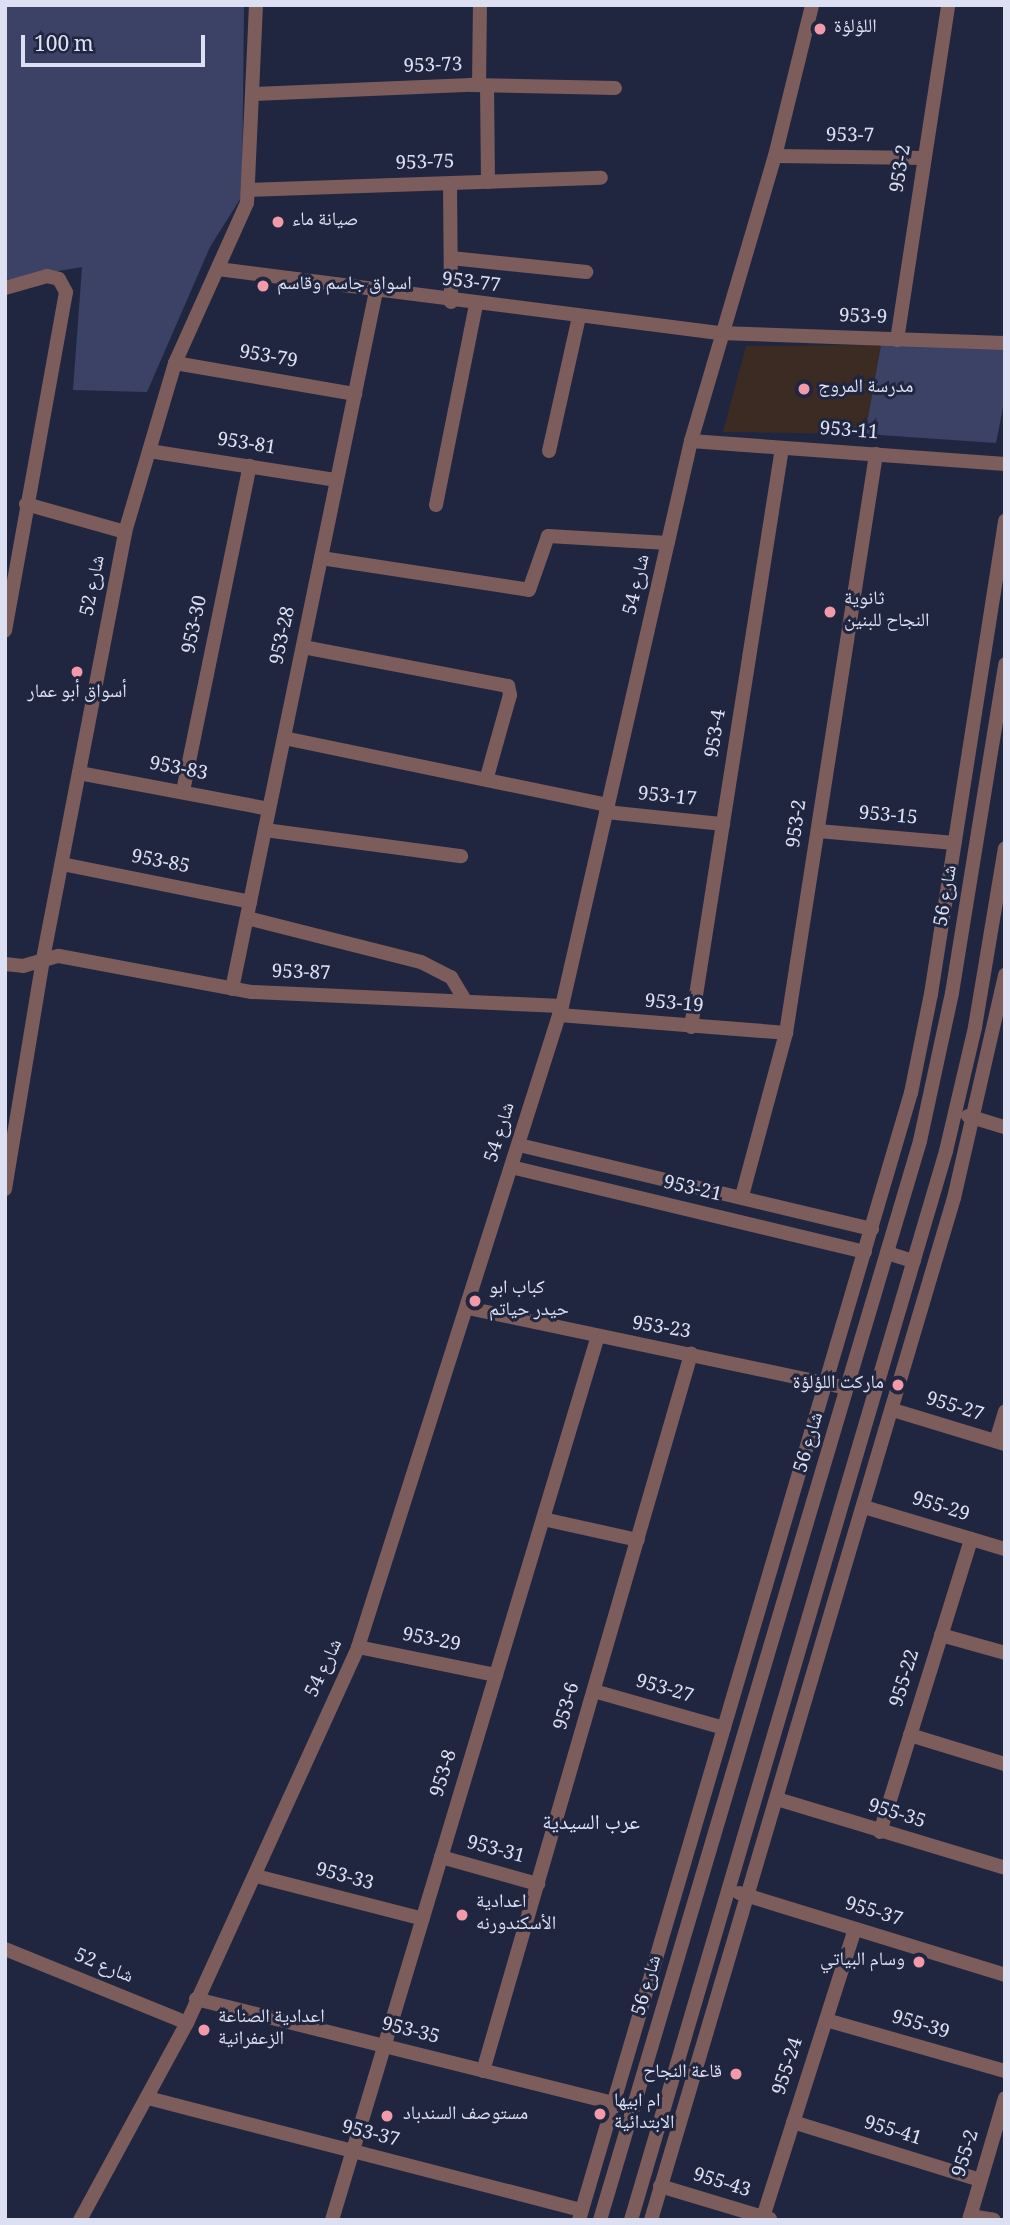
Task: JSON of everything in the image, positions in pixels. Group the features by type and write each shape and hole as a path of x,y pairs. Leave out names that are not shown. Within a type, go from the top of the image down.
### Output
{"street":[{"name":"شارع 52","path":"5,1189 43,959 125,532 175,363 218,269 249,190 256,5"},
{"path":"480,5 488,182"},
{"name":"شارع 54","path":"80,2220 187,2022 256,1876 358,1647 468,1308 560,1010 691,441 719,334 775,156 812,5"},
{"name":"953-2","path":"897,340 948,5"},
{"name":"953-73","path":"253,94 483,85 615,88"},
{"name":"953-7","path":"775,156 924,158"},
{"name":"953-75","path":"249,190 601,178"},
{"path":"450,184 451,302"},
{"path":"451,258 586,272"},
{"name":"953-77","path":"218,269 451,302 719,334"},
{"path":"5,288 47,276 59,279 66,292 5,631"},
{"name":"953-28","path":"232,989 376,291"},
{"path":"436,505 475,305"},
{"path":"550,451 579,317"},
{"name":"953-9","path":"719,334 1005,343"},
{"name":"953-79","path":"175,363 355,394"},
{"name":"953-11","path":"691,441 1005,464"},
{"name":"953-4","path":"691,1027 782,448"},
{"name":"953-81","path":"149,451 337,480"},
{"name":"953-2","path":"742,1196 786,1033 876,454"},
{"name":"953-30","path":"183,791 250,467"},
{"path":"26,504 125,532"},
{"path":"580,2215 911,1093 1005,521"},
{"path":"321,558 529,590 548,536 668,543"},
{"path":"303,647 508,686 510,695 487,777"},
{"name":"شارع 56","path":"600,2220 848,1388 943,1042 1005,664"},
{"name":"953-17","path":"284,738 487,777 607,809 723,824"},
{"name":"953-83","path":"79,773 269,809"},
{"path":"265,830 461,856"},
{"name":"953-15","path":"818,831 954,843"},
{"path":"631,2220 731,1890 956,1112 1005,848"},
{"name":"953-85","path":"62,864 250,902"},
{"path":"247,918 421,962 451,977 464,999"},
{"name":"953-87","path":"5,964 23,966 59,956 232,989 464,999 560,1010"},
{"path":"651,2220 893,1410 975,1117 1001,1012 1005,975"},
{"name":"953-19","path":"560,1010 691,1027 786,1033"},
{"path":"956,1112 1005,1128"},
{"name":"953-21","path":"519,1145 872,1229"},
{"name":"953-21","path":"511,1167 864,1252"},
{"path":"887,1253 914,1261"},
{"name":"953-23","path":"468,1308 597,1339 691,1354 848,1388"},
{"name":"953-8","path":"332,2220 597,1339"},
{"name":"953-6","path":"483,2071 691,1354"},
{"name":"955-27","path":"893,1410 1000,1443"},
{"path":"1000,1443 1005,1411"},
{"name":"955-29","path":"864,1507 1005,1549"},
{"path":"543,1519 638,1540"},
{"name":"955-22","path":"880,1832 971,1539"},
{"path":"941,1635 1005,1653"},
{"name":"953-29","path":"358,1647 496,1675"},
{"name":"953-27","path":"594,1691 724,1728"},
{"path":"910,1735 1005,1764"},
{"name":"955-35","path":"777,1798 880,1832 1005,1868"},
{"name":"953-31","path":"441,1857 538,1884"},
{"name":"953-33","path":"256,1876 423,1919"},
{"name":"955-37","path":"731,1890 1005,1975"},
{"name":"955-24","path":"766,2219 793,2122 855,1929"},
{"name":"شارع 52","path":"5,1949 187,2022"},
{"name":"953-35","path":"197,1999 614,2103"},
{"name":"955-39","path":"826,2020 1005,2071"},
{"name":"953-37","path":"148,2098 353,2151 580,2215"},
{"name":"955-2","path":"969,2218 980,2180 998,2141 1005,2098"},
{"name":"955-41","path":"793,2122 980,2180"},
{"name":"955-43","path":"660,2186 766,2219"},
{"path":"969,2218 994,2220"}],"shaded area":[{"path":"244,5 242,196 210,247 147,392 73,390 82,267 5,280 5,7"},
{"name":"مدرسة المروج","path":"881,345 865,434 723,432 746,346"},
{"path":"881,345 1005,347 1005,397 996,443 865,434"}],"place":[{"name":"اللؤلؤة","path":"820,29"},
{"name":"صيانة ماء","path":"278,222"},
{"name":"اسواق جاسم وقاسم","path":"263,286"},
{"name":"مدرسة المروج","path":"804,389"},
{"name":"ثانوية النجاح للبنين","path":"830,612"},
{"name":"أسواق أبو عمار","path":"77,672"},
{"name":"كباب ابو حيدر حياتم","path":"475,1301"},
{"name":"ماركت اللؤلؤة","path":"898,1385"},
{"name":"اعدادية الأسكندورنه","path":"462,1915"},
{"name":"وسام البياتي","path":"919,1962"},
{"name":"اعدادية الصناعة الزعفرانية","path":"204,2030"},
{"name":"قاعة النجاح","path":"736,2074"},
{"name":"ام ابيها الابتدائية","path":"600,2114"},
{"name":"مستوصف السندباد","path":"387,2116"}],"district":[{"name":"عرب السيدية","path":"591,1825"}]}
